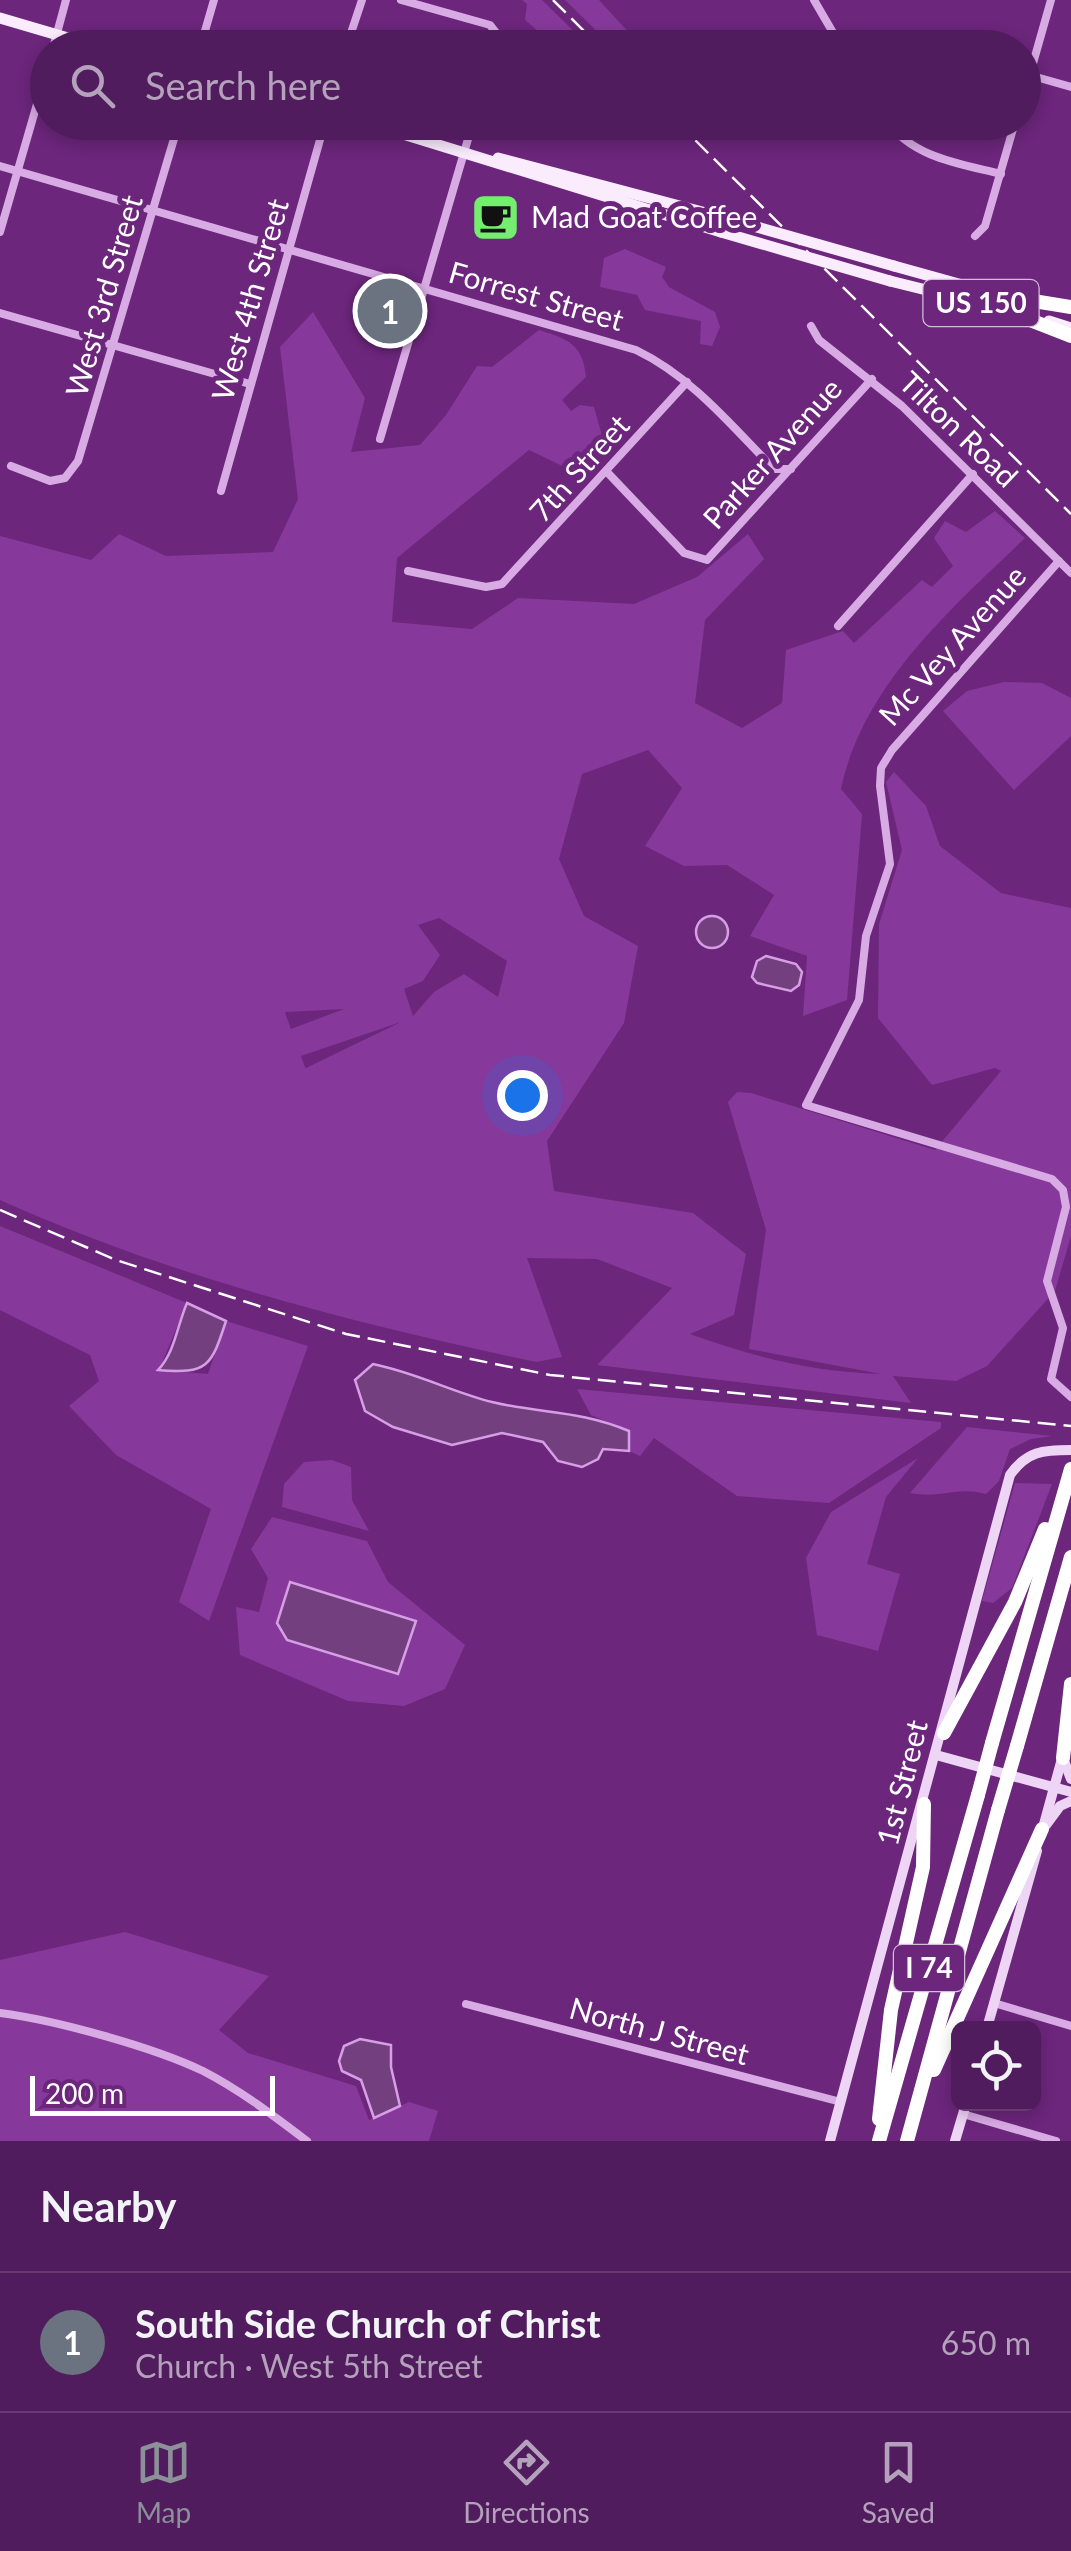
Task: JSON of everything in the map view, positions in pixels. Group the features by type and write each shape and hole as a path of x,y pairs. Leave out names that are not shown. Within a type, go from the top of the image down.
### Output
{"highway":[{"path":"1001,302 1071,307"},
{"path":"1001,302 1071,336"},
{"path":"944,1733 1014,1602 1069,1476"},
{"name":"I 74","path":"878,2141 1069,1476"},
{"name":"I 74","path":"907,2139 1071,1558"},
{"path":"1062,1758 1071,1684"},
{"path":"878,2141 891,2010 923,1866 924,1804"},
{"path":"907,2139 947,2038 1042,1829"}],"main road":[{"path":"0,18 30,31"},
{"name":"US 150","path":"426,140 540,180 890,281 1071,315"},
{"name":"US 150","path":"464,151 544,166 894,266 1071,328"}],"street":[{"path":"58,30 66,0"},
{"path":"205,30 214,0"},
{"path":"352,30 362,0"},
{"path":"401,0 490,25 494,30"},
{"path":"814,0 832,30"},
{"path":"1041,34 1051,0"},
{"path":"1041,78 1071,87"},
{"path":"0,232 30,129"},
{"name":"West 3rd Street","path":"11,466 50,482 66,478 78,461 174,140"},
{"name":"West 4th Street","path":"221,490 321,140"},
{"path":"380,440 467,140"},
{"path":"908,140 936,157 1000,174"},
{"path":"975,236 986,226 1010,140"},
{"name":"Forrest Street","path":"0,166 636,350 667,365 688,382 774,469 791,470"},
{"path":"0,314 250,384"},
{"name":"Tilton Road","path":"811,326 819,340 872,379 1071,573"},
{"name":"Parker Avenue","path":"607,472 684,552 707,560 872,379"},
{"name":"7th Street","path":"408,572 486,587 502,584 688,382"},
{"path":"838,626 973,474"},
{"name":"Mc Vey Avenue","path":"1059,561 892,750 881,768 890,864 866,936 858,1000 806,1105 1052,1178 1063,1190 1066,1206 1047,1290 1062,1328 1051,1380 1071,1397"},
{"name":"1st Street","path":"830,2141 944,1733 950,1690 1010,1475 1022,1458 1040,1450 1071,1450"},
{"path":"989,2021 1071,1732"},
{"path":"936,1755 1071,1792"},
{"path":"1062,1758 1071,1780"},
{"path":"1042,1829 1060,1806 1071,1802"},
{"path":"994,2003 1071,2026"},
{"name":"North J Street","path":"466,2004 841,2102"},
{"path":"0,2013 70,2029 200,2070 254,2102 306,2141"},
{"path":"955,2141 963,2111"},
{"path":"970,2111 1056,2141"}],"shaded area":[{"path":"522,0 542,0 573,30 537,30 525,20 527,4"},
{"path":"565,0 599,0 626,30 596,30"},
{"path":"625,249 666,267 662,277 669,287 715,312 720,327 712,346 700,344 701,321 645,310 637,295 600,287 604,258"},
{"path":"313,312 365,398 351,452 420,445 446,415 477,366 492,367 539,330 573,345 582,357 586,377 562,400 571,411 580,405 594,407 606,450 577,473 529,450 397,558 392,622 472,629 518,598 634,604 697,577 748,534 764,559 705,620 695,703 742,728 782,703 786,650 843,631 854,643 922,580 932,587 953,566 934,538 945,521 966,532 995,511 1025,538 914,651 889,683 852,751 841,789 862,814 847,1000 803,1016 807,956 750,936 774,895 727,865 684,866 645,846 682,788 648,750 582,774 559,859 584,916 638,946 624,1023 547,1141 554,1191 693,1213 746,1254 734,1315 690,1334 784,1362 831,1370 881,1374 749,1349 766,1230 728,1102 737,1092 751,1093 935,1150 1001,1071 995,1068 932,1085 878,1018 879,924 902,850 886,782 894,772 926,806 940,846 1001,893 1071,908 1071,1236 1055,1291 987,1366 956,1381 893,1376 911,1403 597,1365 672,1288 597,1259 527,1258 562,1357 536,1362 331,1314 197,1275 0,1200 0,536 91,560 119,534 166,556 273,552 298,499 280,347","holes":["439,918 507,961 498,997 464,974 434,992 413,1016 404,989 423,981 440,955 418,925","344,1009 291,1029 286,1012","401,1022 306,1068 301,1056"]},
{"path":"1004,682 1042,683 1071,698 1071,736 1014,790 943,711 967,691"},
{"path":"712,916 723,921 728,932 723,943 712,948 701,943 696,932 701,921"},
{"path":"766,956 796,964 802,972 799,985 791,991 757,983 752,977 757,961"},
{"path":"0,1226 187,1303 159,1370 208,1374 226,1321 308,1346 209,1621 179,1602 211,1509 116,1455 69,1406 99,1381 90,1355 0,1310"},
{"path":"187,1303 226,1321 216,1349 198,1368 158,1370 172,1347"},
{"path":"373,1364 492,1402 611,1424 629,1431 629,1451 603,1449 598,1459 582,1467 558,1461 543,1442 502,1433 452,1445 393,1427 365,1411 355,1380"},
{"path":"577,1389 941,1422 941,1428 829,1503 737,1496 654,1438 640,1456 629,1451 629,1431 591,1415"},
{"path":"967,1427 1052,1436 1031,1439 1010,1449 999,1481 986,1494 910,1493"},
{"path":"918,1458 886,1497 867,1564 900,1574 878,1651 817,1635 806,1558 831,1512"},
{"path":"332,1460 351,1467 352,1500 369,1531 282,1507 284,1484 304,1462"},
{"path":"1015,1483 1052,1484 1012,1588 993,1603 982,1601"},
{"path":"272,1517 367,1541 388,1582 465,1645 445,1689 404,1706 348,1701 240,1655 236,1607 259,1612 268,1578 251,1549"},
{"path":"290,1582 416,1621 398,1674 287,1640 277,1623"},
{"path":"125,1932 269,1976 219,2030 248,2053 356,2086 369,2120 409,2102 438,2111 429,2141 0,2141 0,1960"},
{"path":"360,2039 391,2045 391,2067 400,2106 374,2118 361,2080 342,2071 339,2061 344,2046"}],"railway":[{"path":"553,0 583,30"},
{"path":"695,140 1071,514"},
{"path":"0,1210 116,1260 346,1334 550,1375 1071,1426"}],"place":[{"name":"Mad Goat Coffee","path":"496,218"},
{"name":"South Side Church of Christ","path":"390,311"}]}
